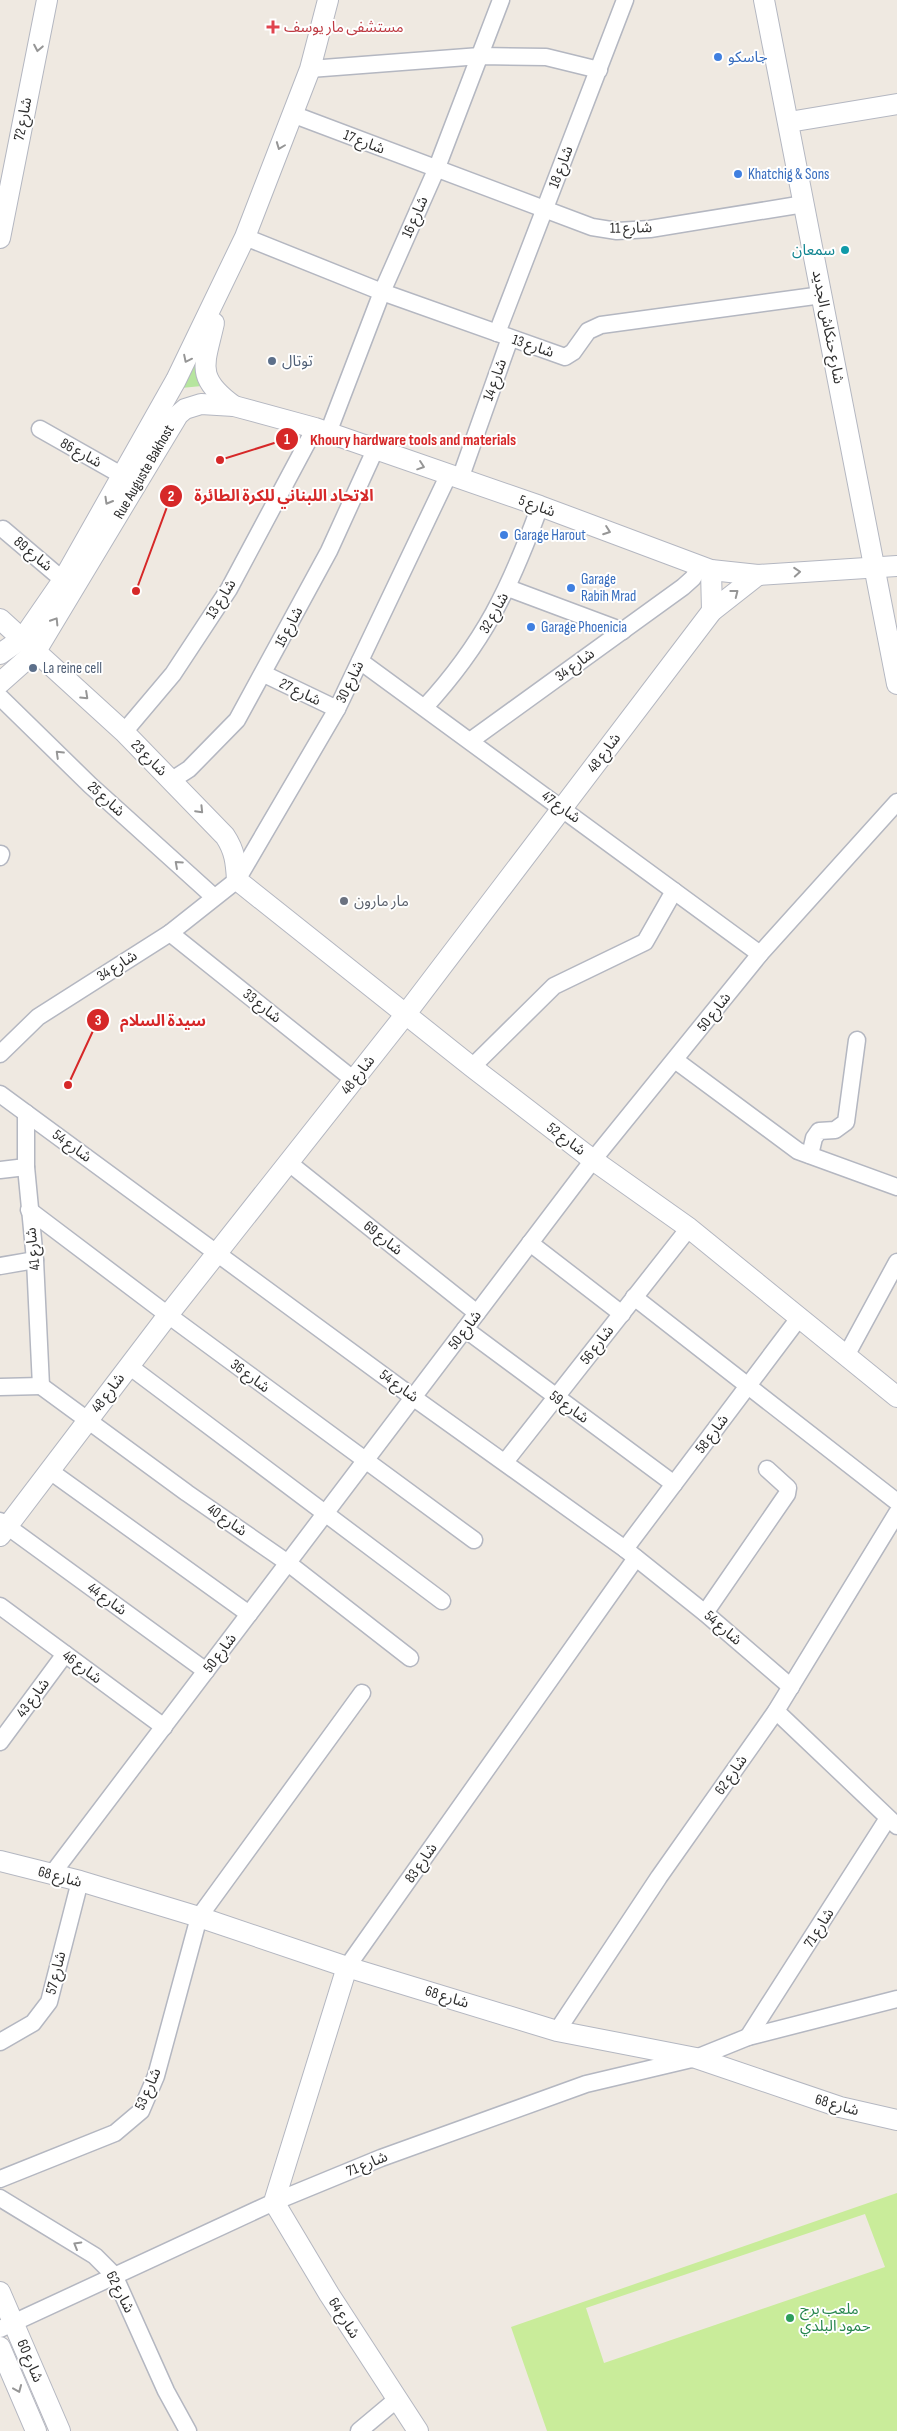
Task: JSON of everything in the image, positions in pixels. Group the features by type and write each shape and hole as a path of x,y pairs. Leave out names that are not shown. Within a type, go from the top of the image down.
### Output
{"street":[{"name":"شارع 72","path":"0,238 47,0"},
{"name":"Rue Auguste Bakhost","path":"0,654 29,644 176,380 245,237 310,68 328,0"},
{"name":"شارع 16","path":"322,431 436,170 501,0"},
{"name":"شارع 18","path":"504,336 545,209 625,0"},
{"name":"شارع حنكاش الجديد","path":"764,0 897,684"},
{"path":"310,68 480,56 546,57 598,70"},
{"path":"789,122 897,104"},
{"name":"شارع 17","path":"292,114 436,170"},
{"name":"شارع 11","path":"436,170 592,227 632,231 804,204"},
{"name":"شارع 13","path":"245,237 382,292 565,357 573,352 588,331 601,325 822,295"},
{"name":"Rue Auguste Bakhost","path":"221,289 204,360 206,372 213,388 234,406"},
{"name":"شارع 14","path":"454,477 504,336"},
{"name":"Rue Auguste Bakhost","path":"0,683 29,644 178,415 185,409 201,404 234,406"},
{"name":"شارع 5","path":"234,406 322,431 540,506 706,568 758,575 897,566"},
{"name":"شارع 86","path":"40,429 123,476"},
{"name":"شارع 13","path":"124,732 173,674 229,589 322,431"},
{"name":"شارع 15","path":"172,780 189,768 237,720 264,674 329,551 375,450"},
{"name":"شارع 30","path":"237,880 336,709 454,477"},
{"name":"شارع 32","path":"425,707 472,651 508,588 540,506"},
{"name":"شارع 89","path":"3,529 63,580"},
{"path":"706,568 712,611"},
{"name":"شارع 34","path":"470,741 623,631 706,568"},
{"name":"شارع 48","path":"3,1528 50,1471 217,1252 405,1015 712,611 758,575"},
{"path":"508,588 623,631"},
{"name":"شارع 23","path":"0,619 124,732 225,836 233,848 236,859 237,880"},
{"name":"شارع 47","path":"360,662 425,707 760,954"},
{"name":"شارع 27","path":"264,674 336,709"},
{"name":"شارع 25","path":"0,697 90,785 214,897"},
{"name":"شارع 50","path":"52,1874 593,1160 760,954 897,802"},
{"name":"شارع 34","path":"0,1054 38,1017 170,932 237,880"},
{"name":"شارع 52","path":"237,880 472,1067 593,1160 688,1228 897,1397"},
{"path":"472,1067 554,986 645,942 674,891"},
{"name":"شارع 33","path":"170,932 354,1080"},
{"path":"810,1155 814,1138 820,1132 835,1130 846,1122 857,1040"},
{"path":"675,1060 787,1144 810,1155 897,1187"},
{"name":"شارع 54","path":"0,1094 414,1398 631,1553 705,1612 791,1687"},
{"name":"شارع 41","path":"26,1113 26,1167 35,1260 41,1386"},
{"name":"شارع 69","path":"289,1163 477,1313"},
{"path":"0,1170 26,1167"},
{"name":"شارع 36","path":"29,1210 168,1315 474,1540"},
{"name":"شارع 56","path":"505,1462 688,1228"},
{"path":"530,1243 622,1314"},
{"path":"0,1266 35,1260"},
{"path":"846,1356 897,1262"},
{"path":"634,1297 897,1502"},
{"name":"شارع 58","path":"631,1553 674,1484 799,1318"},
{"name":"شارع 59","path":"465,1329 674,1484"},
{"path":"129,1366 442,1600"},
{"path":"0,1387 41,1386"},
{"name":"شارع 40","path":"41,1386 288,1563 410,1658"},
{"path":"705,1612 786,1494 788,1488 785,1483 767,1469"},
{"path":"50,1471 249,1614"},
{"name":"شارع 62","path":"556,2031 659,1877 776,1711 897,1513"},
{"name":"شارع 44","path":"3,1528 206,1671"},
{"name":"شارع 83","path":"274,2202 348,1967 631,1553"},
{"name":"شارع 46","path":"0,1606 164,1728"},
{"name":"شارع 43","path":"0,1742 65,1654"},
{"path":"199,1916 362,1692"},
{"path":"776,1711 893,1822"},
{"name":"شارع 71","path":"748,2037 893,1822"},
{"name":"شارع 68","path":"0,1861 80,1881 199,1916 348,1967 556,2031 696,2058 840,2107 897,2120"},
{"name":"شارع 57","path":"0,2042 33,2023 49,2002 80,1881"},
{"name":"شارع 53","path":"0,2179 115,2133 141,2111 156,2076 199,1916"},
{"name":"شارع 71","path":"7,2326 274,2202 381,2158 586,2084 696,2058 748,2037 897,1998"},
{"name":"شارع 62","path":"0,2198 95,2256 114,2276 166,2391 188,2431"},
{"name":"شارع 64","path":"274,2202 329,2294 396,2400 418,2431"},
{"name":"شارع 60","path":"0,2292 7,2326 60,2431"},
{"name":"شارع 60","path":"0,2347 36,2431"},
{"path":"359,2431 396,2400"}],"green space":[{"path":"193,354 202,386 181,388"},
{"path":"897,2193 897,2431 547,2431 511,2327","holes":["865,2214 885,2267 604,2363 586,2308"]}],"place":[{"name":"مستشفى مار يوسف","path":"273,27"},
{"name":"جاسكو","path":"718,57"},
{"name":"Khatchig & Sons","path":"738,174"},
{"name":"سمعان","path":"845,250"},
{"name":"توتال","path":"272,361"},
{"name":"Khoury hardware tools and materials","path":"220,460"},
{"name":"Garage Harout","path":"504,535"},
{"name":"Garage Rabih Mrad","path":"571,588"},
{"name":"الاتحاد اللبناني للكرة الطائرة","path":"136,591"},
{"name":"Garage Phoenicia","path":"531,627"},
{"name":"La reine cell","path":"33,668"},
{"name":"مار مارون","path":"344,901"},
{"name":"سيدة السلام","path":"68,1085"},
{"name":"ملعب برج حمود البلدي","path":"790,2318"}]}
